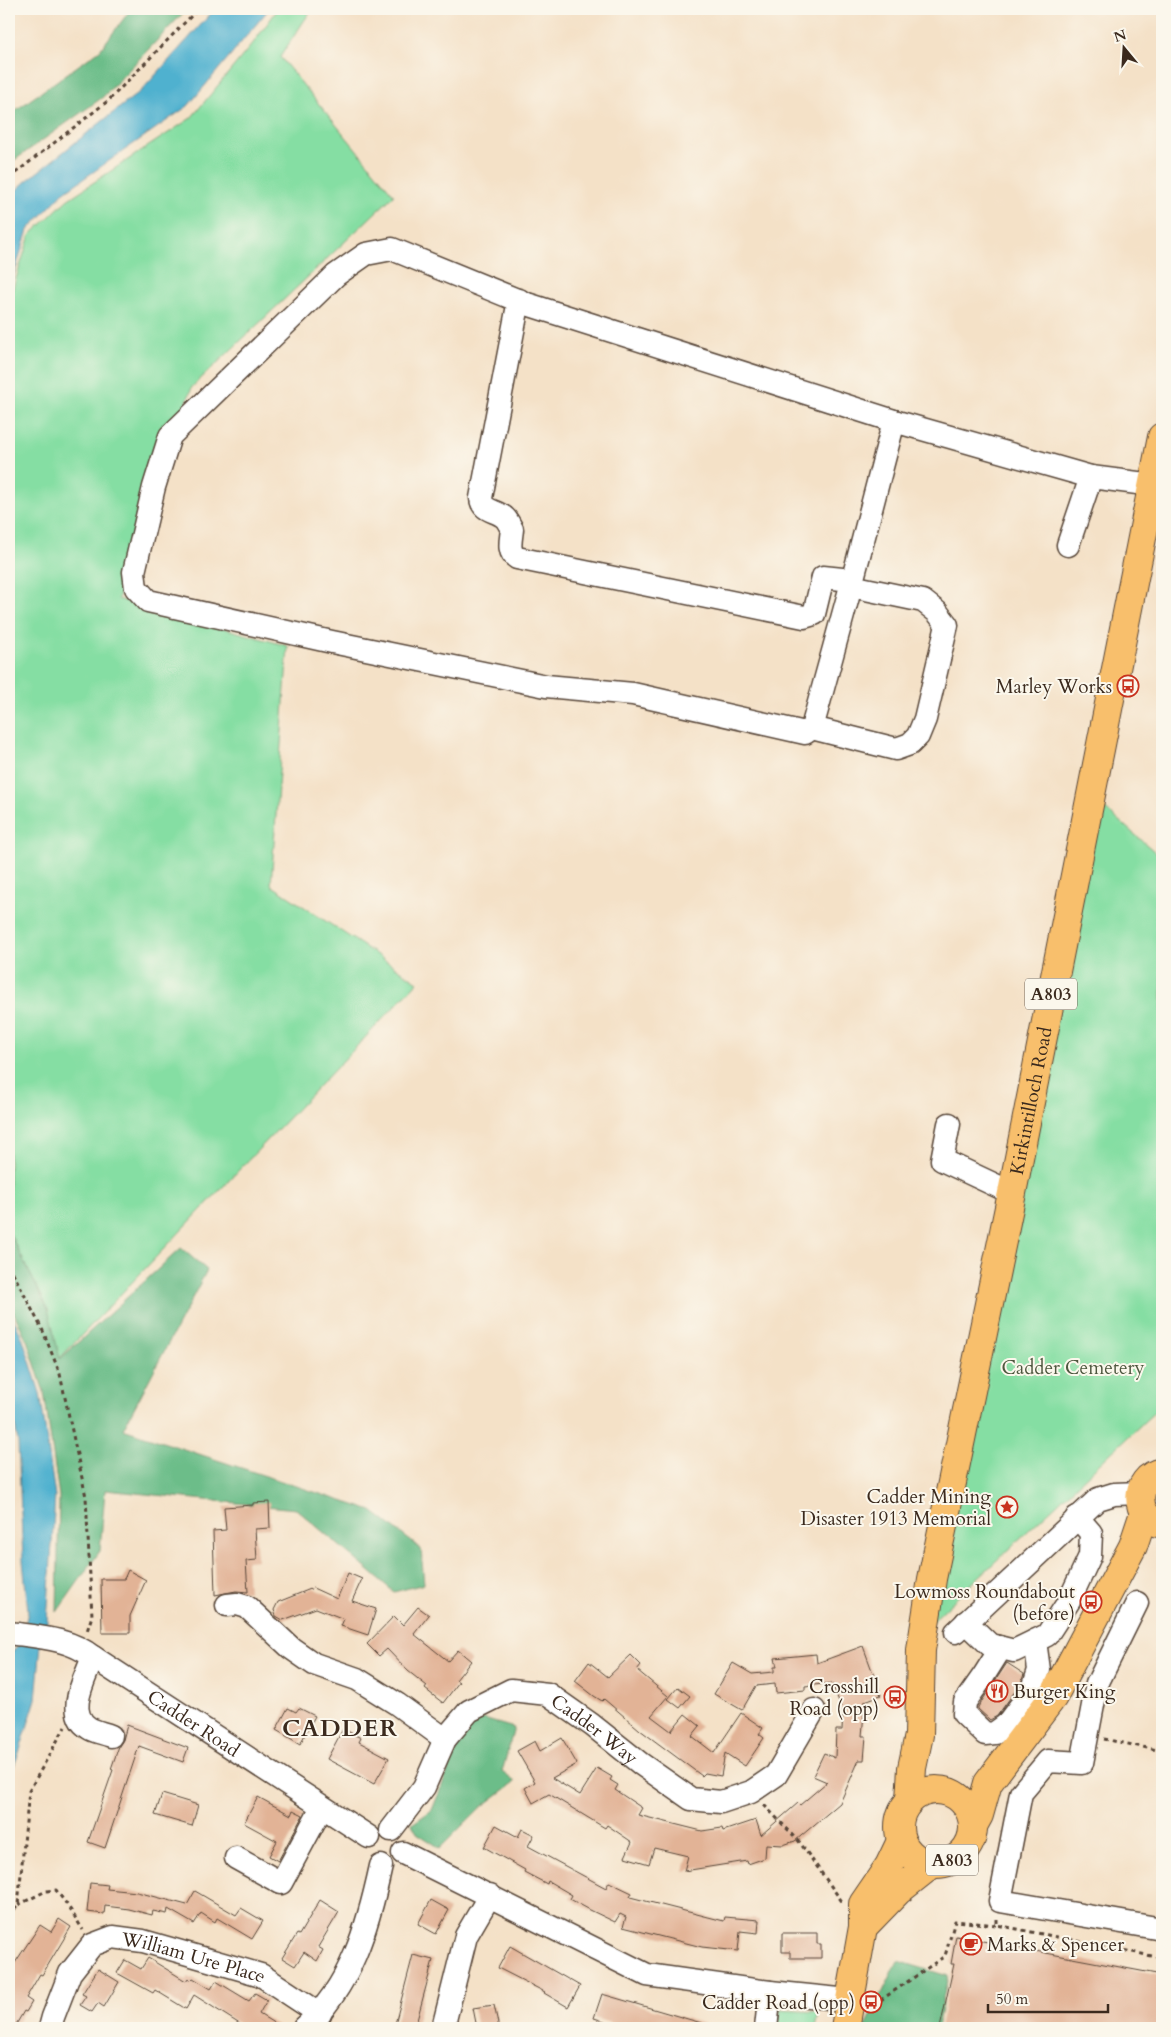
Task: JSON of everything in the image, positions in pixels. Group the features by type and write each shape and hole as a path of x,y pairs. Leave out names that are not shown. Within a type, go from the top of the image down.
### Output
{"main road":[{"name":"Kirkintilloch Road","path":"910,1800 912,1768 919,1735 919,1692 925,1617 1012,1193 1162,437"},
{"path":"973,1826 979,1815 988,1783 1053,1697 1152,1513 1144,1484 1150,1476 1161,1471"},
{"name":"Kirkintilloch Road","path":"919,1735 949,1794"},
{"path":"910,1800 929,1790 949,1794 988,1783"},
{"name":"A803","path":"910,1800 903,1809 899,1819 898,1830 901,1841 913,1857 932,1864 948,1862 961,1854 970,1842 973,1826 971,1815 966,1805 949,1794"},
{"name":"A803","path":"853,2016 863,1927 863,1904 889,1866 901,1841"},
{"name":"A803","path":"863,1927 898,1891 932,1864"}],"street":[{"path":"894,422 812,728 805,733 633,694 546,686 332,642 148,601 136,588 134,572 154,487 170,436 336,275 366,254 392,249 519,300 894,422 1090,477 1153,485"},
{"path":"519,300 481,498 481,503 486,508 504,517 512,529 510,548 513,555 518,558 804,617 814,614 823,577 924,601 937,612 947,625 925,719 918,736 910,744 896,749 812,728"},
{"path":"1068,545 1090,477"},
{"path":"949,1124 942,1160 1012,1193"},
{"path":"1077,1517 1091,1533 1090,1556 1069,1601 1046,1635 1014,1651 990,1644 961,1627 1077,1517 1098,1499 1114,1494 1152,1513"},
{"path":"227,1605 237,1604 247,1607 291,1648 314,1664 357,1679 397,1704 446,1739"},
{"path":"1137,1604 1097,1684 1082,1763 1048,1761 1021,1793 1000,1901 1162,1929"},
{"name":"Cadder Road","path":"9,1633 54,1639 87,1652 369,1837"},
{"path":"999,1647 988,1668 965,1702 964,1714 985,1734 996,1733 1006,1726 1033,1689 1040,1670 1034,1641"},
{"path":"87,1652 76,1702 80,1716 88,1728 111,1736"},
{"name":"Cadder Way","path":"391,1830 424,1787 446,1739 469,1710 511,1690 548,1694 691,1799 720,1802 751,1792 776,1775 814,1710"},
{"path":"236,1858 281,1883 322,1807"},
{"path":"379,1830 391,1830 403,1842 403,1853 397,1862 387,1867 375,1864 367,1855 366,1849 369,1837 379,1830"},
{"path":"403,1853 647,1975 770,1992 853,2016"},
{"path":"312,2021 352,1965 370,1914 381,1866"},
{"path":"443,2028 466,1936 490,1895"},
{"name":"William Ure Place","path":"50,2028 70,1973 92,1946 113,1937 143,1941 211,1959 261,1975 312,2021"},
{"path":"766,2028 770,1992"}],"path":[{"path":"9,178 110,100 198,9"},
{"path":"9,1265 43,1331 60,1374 86,1497 92,1616 87,1652"},
{"path":"18,1905 29,1791 65,1728 80,1716"},
{"path":"1087,1736 1162,1751"},
{"path":"751,1792 798,1840 834,1893 863,1927"},
{"path":"9,1916 18,1905 46,1891 56,1890 92,1946"},
{"path":"996,1925 1000,1901"},
{"path":"853,2016 875,2004 945,1956 955,1922 996,1925 1162,1958"}],"green space":[{"path":"131,9 187,9 103,97 9,164 9,115 100,50"},
{"path":"278,9 312,9 280,57 394,195 192,387 118,599 288,646 271,885 418,982 59,1359 48,1309 9,1232 9,311 11,294 30,235 67,200 191,118 254,42"},
{"name":"Cadder Cemetery","path":"1096,801 1162,858 1162,1405 930,1623"},
{"path":"9,1232 48,1309 60,1359 181,1248 207,1270 123,1429 372,1511 421,1549 424,1584 394,1592 296,1509 105,1490 100,1551 57,1612 59,1496 44,1392 27,1340 9,1303"},
{"path":"480,1718 514,1728 502,1772 515,1782 479,1809 440,1848 417,1833 412,1824 432,1810 465,1729"},
{"path":"898,1961 948,1976 937,2028 865,2028"},
{"path":"780,2010 819,2012 816,2028 777,2028"}],"water":[{"path":"215,9 269,9 188,106 63,193 28,230 9,289 9,197 25,182 142,90"},
{"path":"9,1310 23,1339 40,1393 55,1496 47,1622 41,1644 36,1699 9,1779 9,1664 12,1652 22,1641 28,1611 23,1561 18,1442 9,1393"}],"building":[{"path":"269,1502 270,1528 255,1529 257,1560 246,1561 248,1592 236,1591 215,1595 213,1531 226,1530 224,1507"},
{"path":"128,1570 146,1580 130,1616 130,1633 102,1633 101,1579 124,1579"},
{"path":"348,1573 362,1579 352,1601 376,1609 368,1635 341,1626 344,1619 316,1608 283,1620 276,1616 274,1610 278,1602 313,1588 337,1599"},
{"path":"418,1607 429,1615 414,1634 448,1661 458,1650 471,1661 456,1680 459,1682 443,1703 425,1689 427,1686 408,1671 387,1649 379,1656 367,1644 394,1616 403,1625"},
{"path":"863,1646 881,1695 865,1701 862,1736 866,1736 864,1760 859,1760 840,1803 795,1841 783,1845 766,1844 765,1858 748,1864 747,1861 684,1871 688,1856 654,1848 649,1864 625,1857 632,1842 607,1825 605,1828 549,1794 533,1803 525,1788 535,1782 517,1751 535,1741 540,1751 562,1738 577,1764 552,1778 580,1795 597,1768 612,1777 610,1780 618,1785 615,1790 642,1808 638,1815 702,1831 722,1828 723,1831 756,1820 761,1835 798,1803 800,1805 827,1782 813,1776 824,1753 835,1758 836,1730 842,1730 843,1712 832,1683 805,1686 805,1690 776,1693 775,1684 756,1686 742,1710 714,1694 733,1663 752,1674 774,1672 774,1667 777,1667 775,1658 816,1654 817,1663"},
{"path":"631,1655 641,1665 637,1670 668,1696 651,1716 671,1731 685,1714 700,1726 692,1736 714,1753 741,1713 763,1728 759,1734 764,1738 745,1766 725,1753 721,1776 705,1773 702,1776 640,1730 604,1699 602,1701 575,1681 589,1662 608,1677"},
{"name":"Burger King","path":"1007,1663 1024,1674 1021,1683 997,1716 990,1720 978,1707"},
{"path":"678,1687 690,1696 680,1708 668,1699"},
{"path":"288,1708 296,1712 299,1708 315,1716 300,1744 276,1730"},
{"path":"127,1725 188,1748 183,1762 139,1746 105,1848 88,1842"},
{"path":"343,1729 361,1738 359,1742 389,1758 374,1784 327,1759"},
{"path":"162,1794 198,1805 192,1826 155,1815"},
{"path":"258,1797 291,1815 293,1810 303,1815 278,1861 269,1856 277,1841 244,1823"},
{"path":"496,1825 518,1837 522,1829 534,1835 528,1846 606,1888 609,1882 632,1893 630,1897 724,1921 725,1917 759,1920 758,1933 740,1931 738,1951 702,1947 623,1927 626,1917 620,1914 615,1922 590,1910 570,1899 572,1895 548,1881 547,1884 524,1872 525,1870 484,1847"},
{"path":"90,1883 108,1885 107,1889 137,1892 187,1905 195,1891 236,1915 241,1908 263,1921 252,1939 217,1918 215,1922 201,1913 194,1924 168,1909 167,1914 153,1911 152,1915 129,1909 105,1906 104,1914 87,1912"},
{"path":"320,1900 339,1912 318,1947 323,1950 317,1961 304,1952 295,1966 282,1958 297,1934 299,1935"},
{"path":"431,1900 449,1910 436,1934 418,1924"},
{"path":"59,1919 71,1927 26,1998 32,2002 26,2012 24,2011 14,2028 9,2028 9,1972 40,1925 51,1932"},
{"path":"782,1933 817,1933 817,1944 821,1944 821,1958 790,1958 790,1952 782,1952"},
{"path":"956,1936 1162,1975 1162,2028 940,2028 954,1964 951,1964"},
{"path":"510,1946 580,1986 568,2007 545,1992 498,1968"},
{"path":"413,1955 433,1960 415,2028 395,2024"},
{"path":"148,1958 186,1981 188,1978 191,1980 193,1978 211,1989 216,1981 249,2001 255,1993 267,2000 259,2014 282,2028 246,2028 194,1995 186,2009 155,1990 153,1993 117,1973 125,1960 141,1969"},
{"path":"98,1969 119,1982 104,2007 98,2003 92,2012 80,2005 86,1996 82,1994"},
{"path":"602,1994 705,2024 704,2028 627,2028 594,2018"},
{"path":"494,2005 499,2028 477,2028 473,2008"}],"place":[{"name":"Marley Works","path":"1128,686"},
{"name":"Cadder Mining Disaster 1913 Memorial","path":"1007,1507"},
{"name":"Lowmoss Roundabout (before)","path":"1091,1602"},
{"name":"Burger King","path":"997,1691"},
{"name":"Crosshill Road (opp)","path":"895,1697"},
{"name":"Marks & Spencer","path":"971,1944"},
{"name":"Cadder Road (opp)","path":"871,2002"}],"district":[{"name":"CADDER","path":"340,1728"}]}
